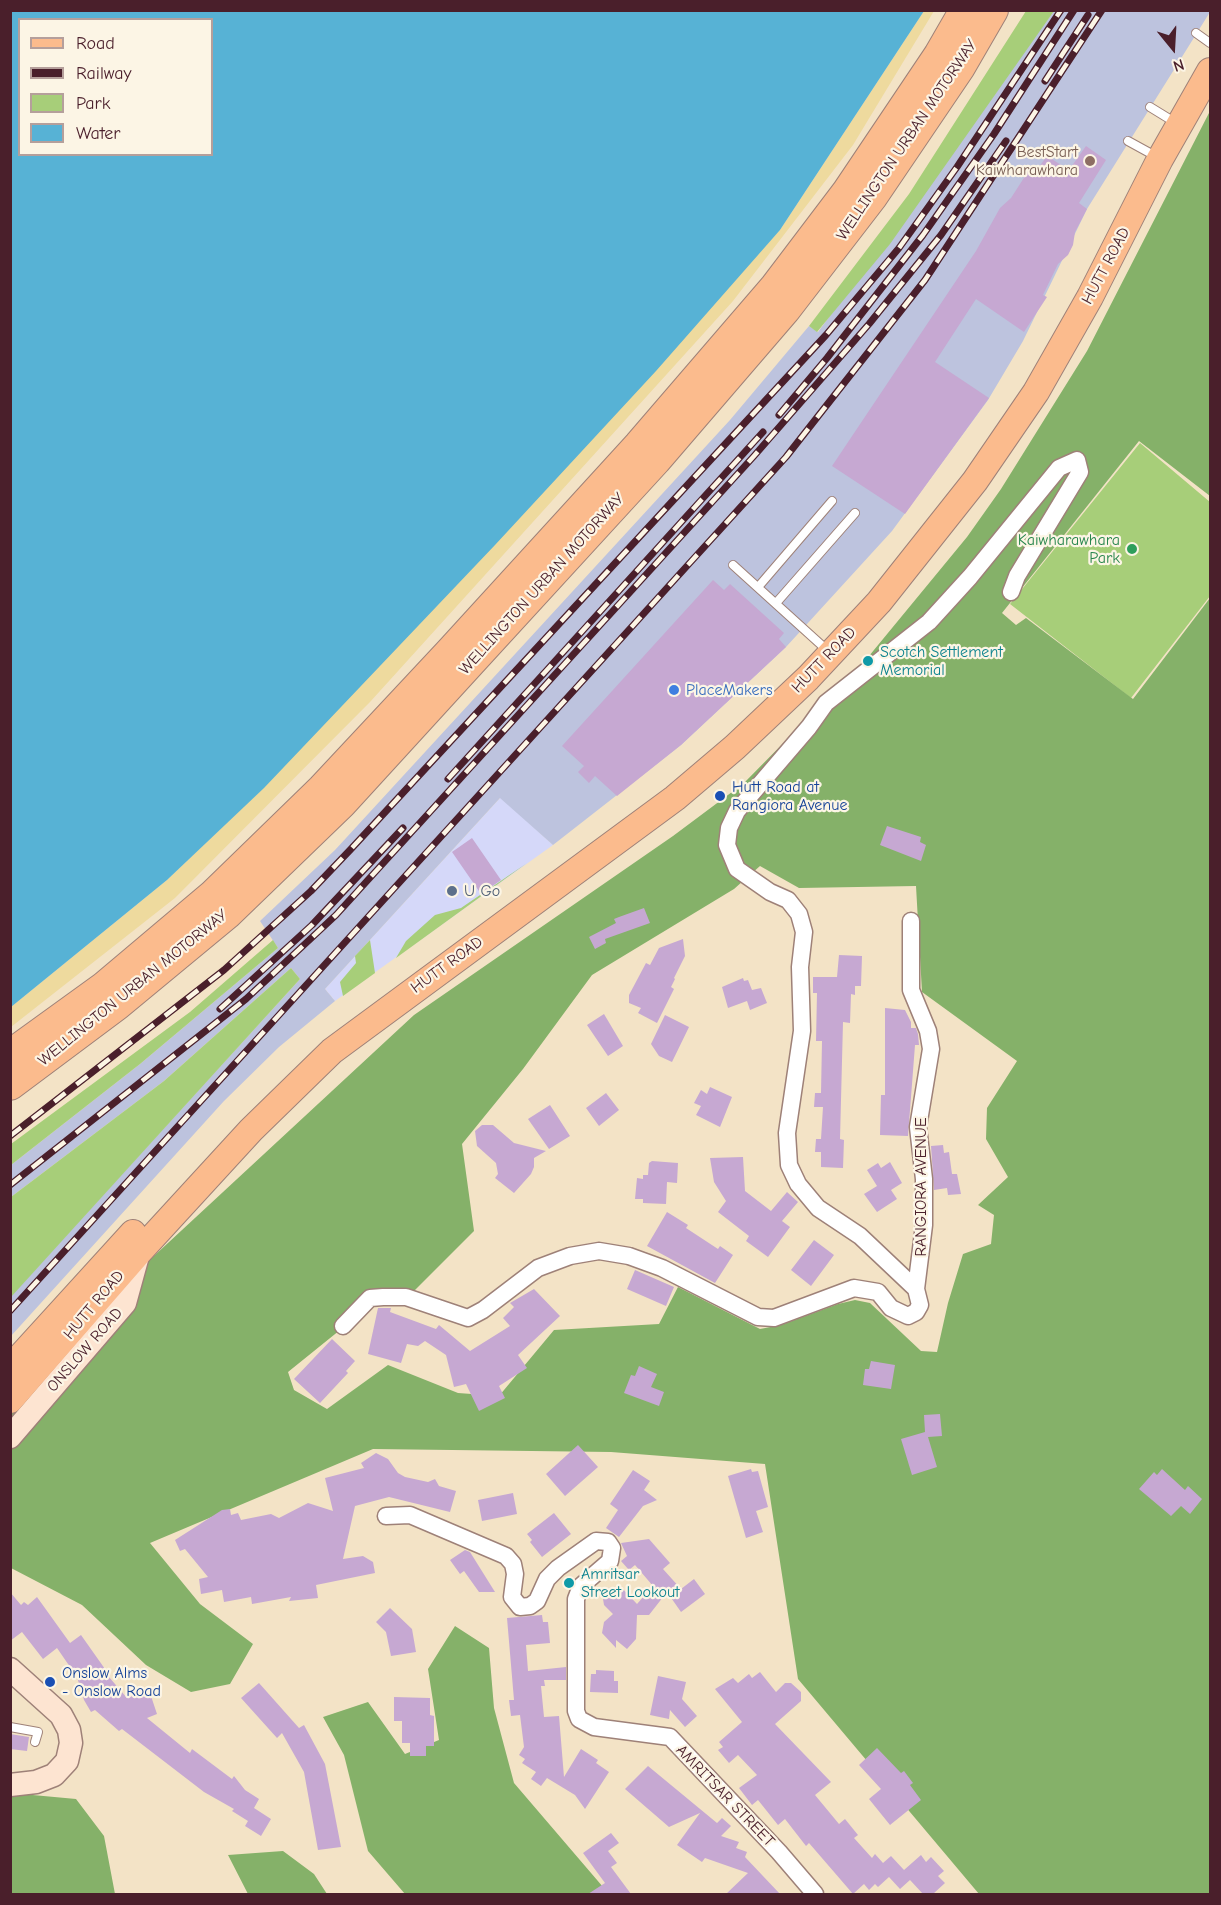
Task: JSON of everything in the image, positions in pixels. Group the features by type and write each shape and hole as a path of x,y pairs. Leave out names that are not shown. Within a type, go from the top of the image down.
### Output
{"highway":[{"name":"WELLINGTON URBAN MOTORWAY","path":"10,1055 104,987 213,895 322,789 451,651 639,445 775,287 847,192 939,55 965,10"},
{"name":"WELLINGTON URBAN MOTORWAY","path":"10,1084 117,1005 227,914 342,802 470,663 700,411 785,310 872,197 960,67 993,10"}],"main road":[{"name":"HUTT ROAD","path":"10,1400 139,1252 251,1130 332,1051 675,798 735,747 831,654 917,558 975,482 1036,392 1090,297 1160,159 1210,71"},
{"name":"HUTT ROAD","path":"10,1368 153,1212 251,1130"},
{"path":"60,1313 139,1252"},
{"name":"ONSLOW ROAD","path":"10,1437 125,1303 139,1252"},
{"path":"10,1669 61,1715 69,1730 71,1743 64,1765 54,1775 36,1782 10,1785"}],"street":[{"name":"RANGIORA AVENUE","path":"916,1289 860,1236 818,1208 798,1184 789,1166 787,1132 802,1031 800,967 804,932 799,914 788,900 770,892 737,869 727,845 729,828 737,810 809,727 825,703 929,622 970,577 1059,468 1077,460 1080,472 1017,576 1011,592"},
{"path":"808,678 825,696 825,703"},
{"name":"RANGIORA AVENUE","path":"911,921 911,990 928,1031 931,1049 918,1127 924,1179 924,1213 923,1247 916,1289"},
{"path":"343,1326 370,1298 383,1297 406,1297 468,1318 483,1310 538,1268 570,1256 599,1251 629,1256 662,1268 758,1317 774,1318 854,1288 878,1292 891,1308 908,1316 916,1312 920,1305 916,1289"},
{"name":"AMRITSAR STREET","path":"386,1516 410,1515 506,1556 514,1569 514,1602 526,1608 537,1601 547,1579 558,1568 596,1541 608,1542 612,1548 610,1561 583,1583 576,1599 576,1711 579,1719 594,1727 670,1737 779,1852 815,1894"}],"lane":[{"path":"1196,33 1210,43"},
{"path":"1150,107 1179,124"},
{"path":"1128,141 1160,159"},
{"path":"759,586 832,501"},
{"path":"777,602 855,513"},
{"path":"733,565 777,602 831,654"},
{"path":"10,1727 38,1732 35,1742"}],"shaded area":[{"path":"1054,11 1210,12 1087,209 1023,341 988,400 892,531 786,647 681,745 553,845 500,798 325,989 335,1001 279,1047 224,1101 11,1336 10,1297 300,979 291,968 164,1081 11,1197 11,1165 140,1064 278,948 260,921 335,850 730,420 809,326 818,332"},
{"name":"U Go","path":"501,797 553,845 335,1001 325,989"}],"green space":[{"path":"1026,11 1054,11 890,244 817,332 809,326 909,194"},
{"path":"1210,111 1210,496 1139,441 1002,613 1016,625 1026,618 1133,699 1210,598 1210,1894 979,1894 798,1679 765,1464 611,1452 373,1449 150,1543 200,1604 253,1644 230,1684 191,1692 146,1665 82,1605 11,1568 11,1408 100,1306 414,1015 673,836 744,783 869,656 967,537 1001,489 1087,351","holes":["760,866 799,888 916,886 922,992 1017,1061 987,1108 986,1139 1008,1177 978,1205 994,1215 991,1244 963,1254 948,1303 937,1352 921,1351 870,1303 855,1300 838,1304 781,1325 760,1329 678,1287 659,1324 554,1330 499,1396 458,1393 388,1365 327,1409 294,1390 288,1372 345,1326 371,1297 410,1295 474,1231 462,1144 523,1069 592,975 734,889"]},
{"name":"Kaiwharawhara Park","path":"1140,443 1210,502 1210,596 1131,698 1010,604"},
{"path":"527,863 396,958 406,941 435,915 461,908"},
{"path":"273,940 278,948 140,1064 11,1165 11,1144 190,1012"},
{"path":"370,940 375,973 343,996 340,982 356,963 355,956"},
{"path":"291,968 300,979 11,1297 11,1197 164,1081"},
{"path":"455,1626 489,1648 494,1708 514,1783 609,1894 405,1894 368,1851 344,1755 323,1717 368,1702 405,1754 439,1740 428,1669"},
{"path":"11,1793 76,1799 104,1836 115,1894 11,1894"},
{"path":"283,1851 314,1874 327,1894 248,1894 228,1855"}],"sand":[{"path":"924,11 934,11 853,145 733,301 370,702 175,898 11,1027 11,1007 167,880 263,788 780,230"}],"water":[{"path":"11,10 924,11 780,230 656,371 495,545 264,788 167,880 11,1007"}],"building":[{"path":"1086,146 1106,160 1079,203 1087,209 1075,232 1073,245 1068,255 1058,264 1043,295 1047,297 1024,332 976,299 935,362 989,398 905,514 832,466 976,251 1000,208 1011,198 1029,170 1034,174 1047,156 1069,170"},
{"name":"PlaceMakers","path":"713,580 724,590 730,584 784,633 779,639 786,647 681,745 617,796 595,776 589,783 578,772 584,766 562,746"},
{"path":"887,826 921,837 920,842 926,845 921,861 880,845"},
{"path":"472,838 501,880 481,894 452,852"},
{"path":"644,908 650,923 605,939 606,943 595,949 589,937 616,923 614,919"},
{"path":"683,939 685,956 671,987 674,989 657,1023 638,1013 641,1008 629,1003 629,995 646,963 650,965 659,948"},
{"path":"839,955 862,956 861,986 855,986 855,995 851,994 850,1023 843,1022 840,1139 844,1140 843,1168 821,1167 821,1152 815,1152 816,1139 821,1139 823,1107 814,1107 815,1093 821,1093 822,1041 816,1041 817,993 813,993 813,977 837,977"},
{"path":"743,978 744,981 748,980 752,990 761,988 767,1003 750,1010 747,1001 728,1008 722,987"},
{"path":"885,1008 905,1010 911,1022 911,1028 916,1028 918,1034 919,1045 915,1045 908,1136 880,1135 881,1095 885,1095"},
{"path":"604,1014 623,1046 608,1056 587,1025"},
{"path":"665,1015 689,1027 672,1062 659,1056 651,1044"},
{"path":"710,1087 732,1097 720,1127 696,1115 701,1106 694,1103 701,1090 707,1094"},
{"path":"606,1093 619,1110 599,1126 586,1108"},
{"path":"550,1105 570,1136 549,1149 528,1119"},
{"path":"482,1125 493,1125 514,1143 546,1151 534,1158 531,1174 514,1193 495,1178 498,1174 496,1163 477,1146 475,1131"},
{"path":"943,1145 944,1153 949,1152 952,1174 957,1174 961,1194 948,1195 947,1188 934,1190 931,1146"},
{"path":"743,1157 745,1191 771,1211 787,1192 798,1202 782,1221 790,1227 768,1257 746,1241 749,1236 718,1212 726,1201 714,1182 710,1158"},
{"path":"652,1161 678,1163 677,1183 667,1182 666,1204 643,1203 643,1199 635,1199 637,1178 643,1179 643,1175 648,1175 649,1163"},
{"path":"890,1162 902,1183 891,1190 897,1199 877,1212 864,1194 877,1186 867,1170 878,1163 881,1168"},
{"path":"667,1212 688,1225 686,1228 718,1249 720,1246 733,1255 715,1283 647,1246"},
{"path":"814,1240 834,1255 811,1286 791,1270"},
{"path":"635,1270 674,1287 666,1306 627,1289"},
{"path":"534,1289 560,1316 518,1355 527,1368 499,1386 505,1398 479,1411 466,1384 454,1387 446,1355 425,1341 418,1346 407,1344 401,1363 368,1354 378,1308 391,1308 390,1312 436,1329 439,1325 470,1351 510,1326 503,1318 514,1307 510,1303"},
{"path":"332,1339 355,1361 346,1371 348,1373 320,1403 294,1379"},
{"path":"871,1361 895,1365 891,1389 863,1385 865,1369 869,1369"},
{"path":"639,1366 657,1374 651,1387 664,1392 659,1406 624,1393 631,1375 635,1376"},
{"path":"940,1414 942,1436 928,1437 937,1467 912,1475 901,1439 925,1432 924,1415"},
{"path":"578,1445 598,1467 565,1496 546,1474"},
{"path":"376,1453 388,1459 398,1473 405,1477 428,1482 435,1479 439,1486 456,1491 450,1512 389,1497 355,1506 343,1559 363,1556 373,1562 375,1573 316,1585 318,1598 289,1601 291,1597 252,1604 251,1597 224,1602 222,1590 201,1594 199,1579 208,1577 185,1549 180,1551 175,1540 222,1510 230,1509 231,1515 238,1513 241,1520 271,1514 279,1518 308,1503 333,1511 325,1478 364,1468 361,1463"},
{"path":"751,1469 752,1472 758,1471 768,1507 756,1511 763,1532 746,1538 728,1476"},
{"path":"1162,1469 1185,1490 1188,1486 1202,1499 1190,1514 1181,1506 1171,1516 1139,1489 1154,1472 1157,1475"},
{"path":"633,1470 650,1481 644,1490 657,1500 643,1506 619,1537 606,1528 618,1510 610,1504"},
{"path":"513,1493 517,1514 482,1521 478,1500"},
{"path":"554,1513 571,1534 542,1557 530,1542 532,1540 527,1534"},
{"path":"649,1539 670,1563 663,1569 681,1589 694,1579 705,1594 681,1612 667,1592 649,1615 637,1615 636,1639 627,1649 616,1640 616,1648 602,1633 604,1622 613,1614 604,1605 602,1593 608,1588 621,1587 637,1604 653,1586 635,1565 629,1570 621,1561 627,1556 621,1543"},
{"path":"465,1550 470,1552 495,1592 479,1592 464,1571 460,1574 450,1560"},
{"path":"10,1592 21,1605 24,1602 28,1605 37,1597 70,1643 81,1635 105,1669 103,1670 127,1698 149,1690 157,1714 147,1718 190,1753 192,1749 232,1779 234,1776 245,1790 259,1799 254,1808 271,1819 261,1836 245,1826 248,1821 232,1811 234,1809 204,1792 122,1729 119,1731 95,1710 91,1712 84,1700 77,1677 57,1648 43,1659 22,1632 10,1641"},
{"path":"390,1608 412,1629 416,1652 391,1656 386,1632 376,1622"},
{"path":"542,1615 543,1622 548,1622 550,1643 526,1645 528,1671 566,1667 566,1680 544,1680 545,1686 541,1686 544,1717 559,1716 564,1777 581,1749 598,1760 596,1763 609,1772 585,1809 575,1795 547,1778 541,1786 531,1779 536,1772 522,1763 525,1759 519,1755 524,1747 520,1715 511,1716 509,1700 514,1700 507,1618"},
{"path":"596,1670 614,1671 614,1681 618,1681 618,1693 590,1692 591,1674 596,1674"},
{"path":"760,1672 776,1692 785,1683 791,1683 801,1692 801,1701 775,1724 831,1782 815,1795 839,1824 845,1819 858,1835 854,1838 872,1858 875,1854 883,1863 891,1856 904,1870 921,1855 926,1862 931,1857 944,1871 938,1876 945,1883 933,1894 923,1894 910,1880 900,1889 889,1877 878,1887 875,1884 869,1890 864,1884 853,1894 809,1843 806,1846 785,1819 778,1825 758,1800 752,1805 739,1788 757,1775 738,1755 729,1763 718,1750 723,1747 719,1742 742,1722 715,1689 733,1678 738,1683 749,1674 752,1678"},
{"path":"658,1676 686,1682 682,1699 697,1716 685,1727 670,1710 669,1719 650,1715"},
{"path":"259,1683 299,1728 304,1725 325,1764 341,1847 318,1850 304,1772 282,1733 277,1738 241,1698"},
{"path":"394,1697 430,1698 430,1715 434,1716 434,1746 426,1746 426,1756 410,1756 410,1743 402,1743 402,1721 394,1721"},
{"path":"10,1734 29,1737 27,1751 10,1749"},
{"path":"877,1748 901,1773 904,1771 913,1783 910,1785 921,1800 890,1825 869,1799 881,1789 859,1765"},
{"path":"648,1766 717,1823 722,1818 731,1826 721,1836 739,1842 736,1848 747,1852 745,1857 780,1894 726,1894 748,1873 705,1858 702,1862 677,1845 700,1813 669,1827 625,1789"},
{"path":"611,1833 619,1843 608,1851 617,1863 611,1867 631,1894 588,1894 605,1883 583,1853"}],"railway":[{"path":"10,1136 224,970 311,891 351,849 826,335 899,248 957,167 1061,10"},
{"path":"779,415 827,358 923,235 994,134 1074,10"},
{"path":"10,1311 786,457 925,280 1102,10"},
{"path":"1045,81 1088,15"},
{"path":"10,1185 246,999 336,915 754,456 869,324 941,235 1006,141"},
{"path":"448,779 763,432"},
{"path":"220,1009 312,925 403,828"}],"place":[{"name":"BestStart Kaiwharawhara","path":"1090,161"},
{"name":"Kaiwharawhara Park","path":"1132,549"},
{"name":"Scotch Settlement Memorial","path":"868,661"},
{"name":"PlaceMakers","path":"674,690"},
{"name":"Hutt Road at Rangiora Avenue","path":"720,796"},
{"name":"U Go","path":"452,891"},
{"name":"Amritsar Street Lookout","path":"569,1583"},
{"name":"Onslow Alms - Onslow Road","path":"50,1682"}]}
